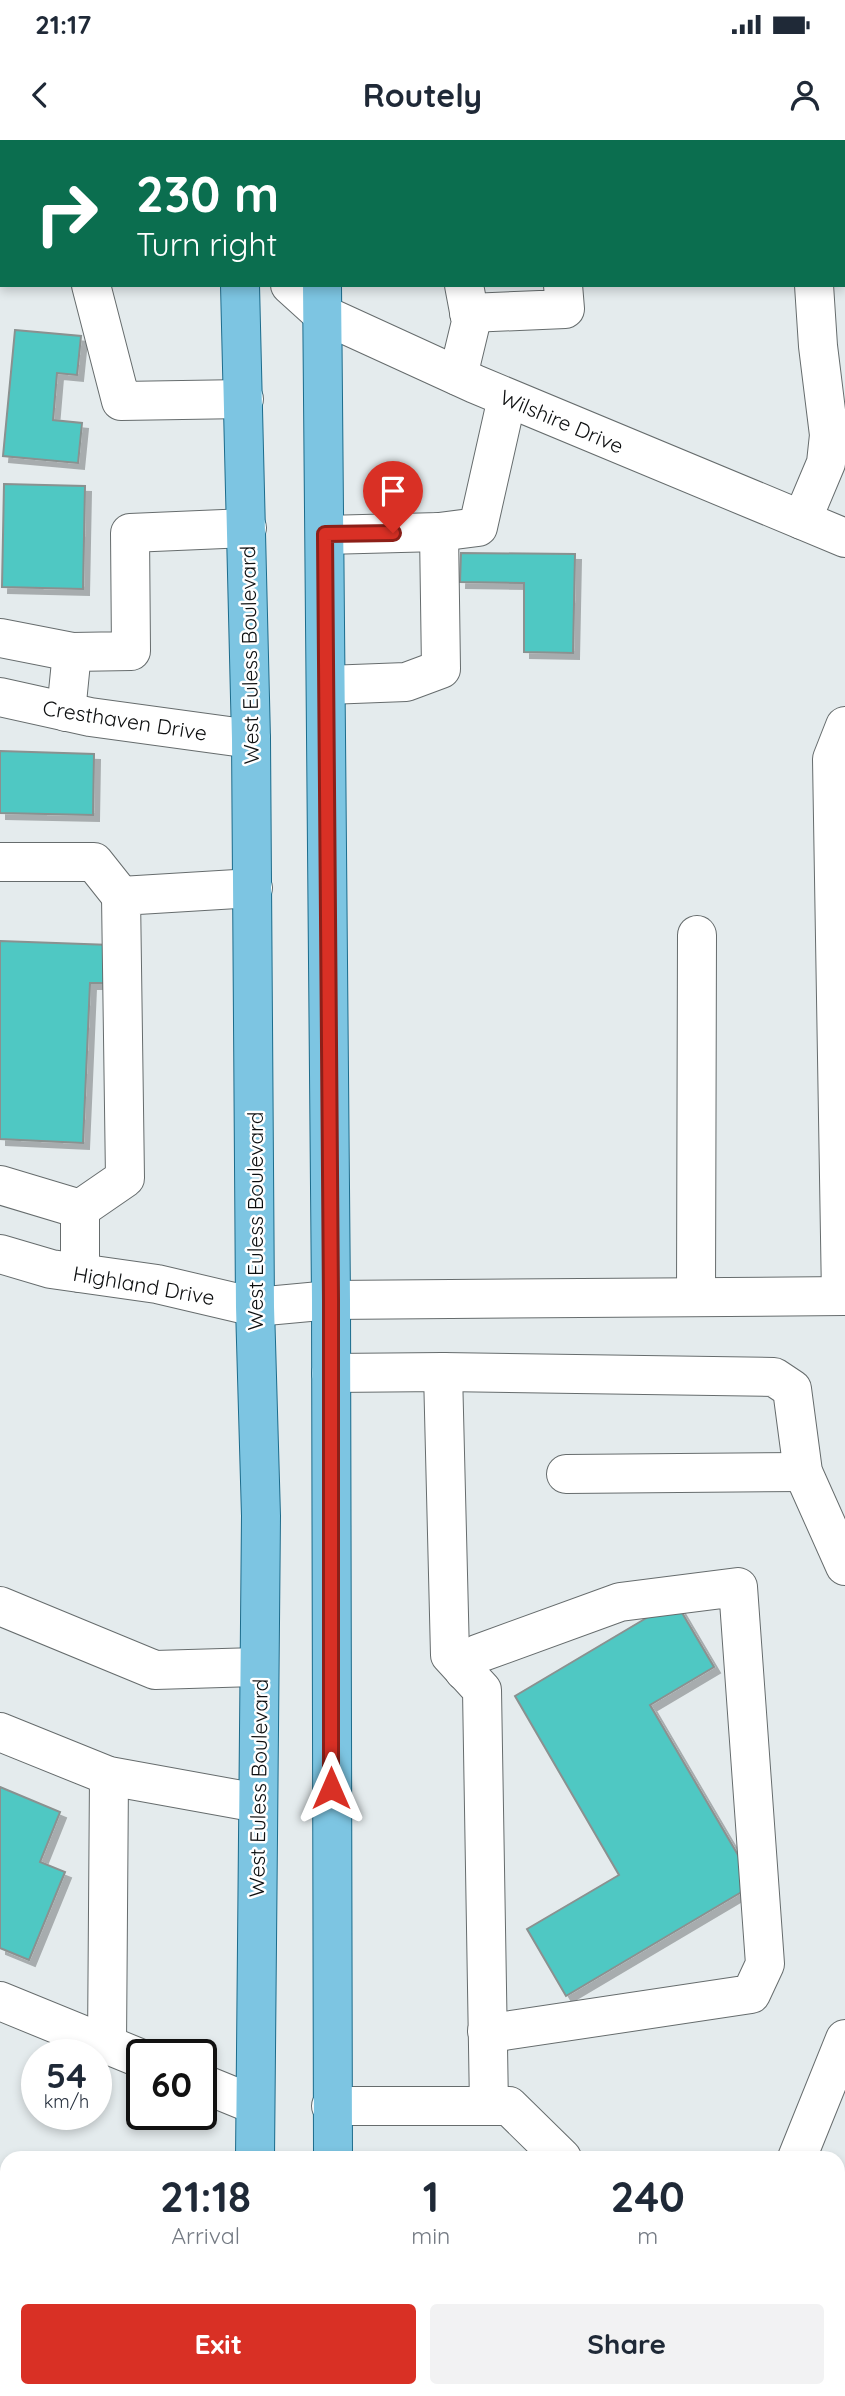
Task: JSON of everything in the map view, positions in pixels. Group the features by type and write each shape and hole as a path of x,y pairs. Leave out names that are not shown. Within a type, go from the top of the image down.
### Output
{"main road":[{"name":"West Euless Boulevard","path":"240,287 251,739 255,1307 261,1516 255,2151"},
{"path":"322,300 331,1300 332,2151"}],"street":[{"path":"92,287 121,401 244,399"},
{"name":"Wilshire Drive","path":"294,287 458,376 845,538"},
{"path":"458,376 471,323 466,299 565,309 564,287"},
{"path":"802,520 826,463 829,435 814,287"},
{"path":"325,534 439,532 478,527 508,398"},
{"path":"0,638 72,652 131,651 130,533 247,528"},
{"path":"327,685 405,682 441,668 439,532"},
{"path":"65,712 72,652"},
{"name":"Cresthaven Drive","path":"0,697 90,718 251,739"},
{"path":"843,1296 841,1030 832,759 845,726"},
{"path":"0,862 94,862 121,896 125,1178 80,1209"},
{"path":"121,896 253,888"},
{"path":"696,1297 697,935"},
{"path":"0,1185 80,1209"},
{"path":"80,1209 80,1273"},
{"name":"Highland Drive","path":"0,1254 51,1269 157,1284 255,1307 331,1300 843,1296"},
{"path":"443,1372 450,1656 482,1690 489,2105"},
{"path":"331,1373 774,1377 792,1389 803,1472 835,1521 845,1566"},
{"path":"566,1474 803,1472"},
{"path":"464,1671 477,1654 621,1602 738,1587 765,1964 751,1994 505,2031 487,2031"},
{"path":"0,1606 155,1670 259,1667"},
{"path":"0,1732 109,1776 258,1803"},
{"path":"0,2001 125,2052 109,1776"},
{"path":"800,2151 845,2039"},
{"path":"217,2090 255,2105"},
{"path":"331,2106 509,2106 555,2151"}],"building":[{"path":"15,330 81,336 77,375 57,373 53,420 82,423 78,463 3,456"},
{"path":"4,484 85,486 83,589 2,587"},
{"path":"461,553 575,554 573,653 524,652 524,583 460,582"},
{"path":"0,751 94,754 93,815 0,813"},
{"path":"0,941 111,945 109,983 90,983 83,1143 0,1139"},
{"path":"675,1601 714,1667 650,1705 755,1884 566,1996 527,1929 619,1875 515,1696"},
{"path":"0,1787 60,1812 40,1862 65,1872 29,1960 0,1948"}],"route":[{"path":"331,1788 331,1300 325,534 393,533"}]}
